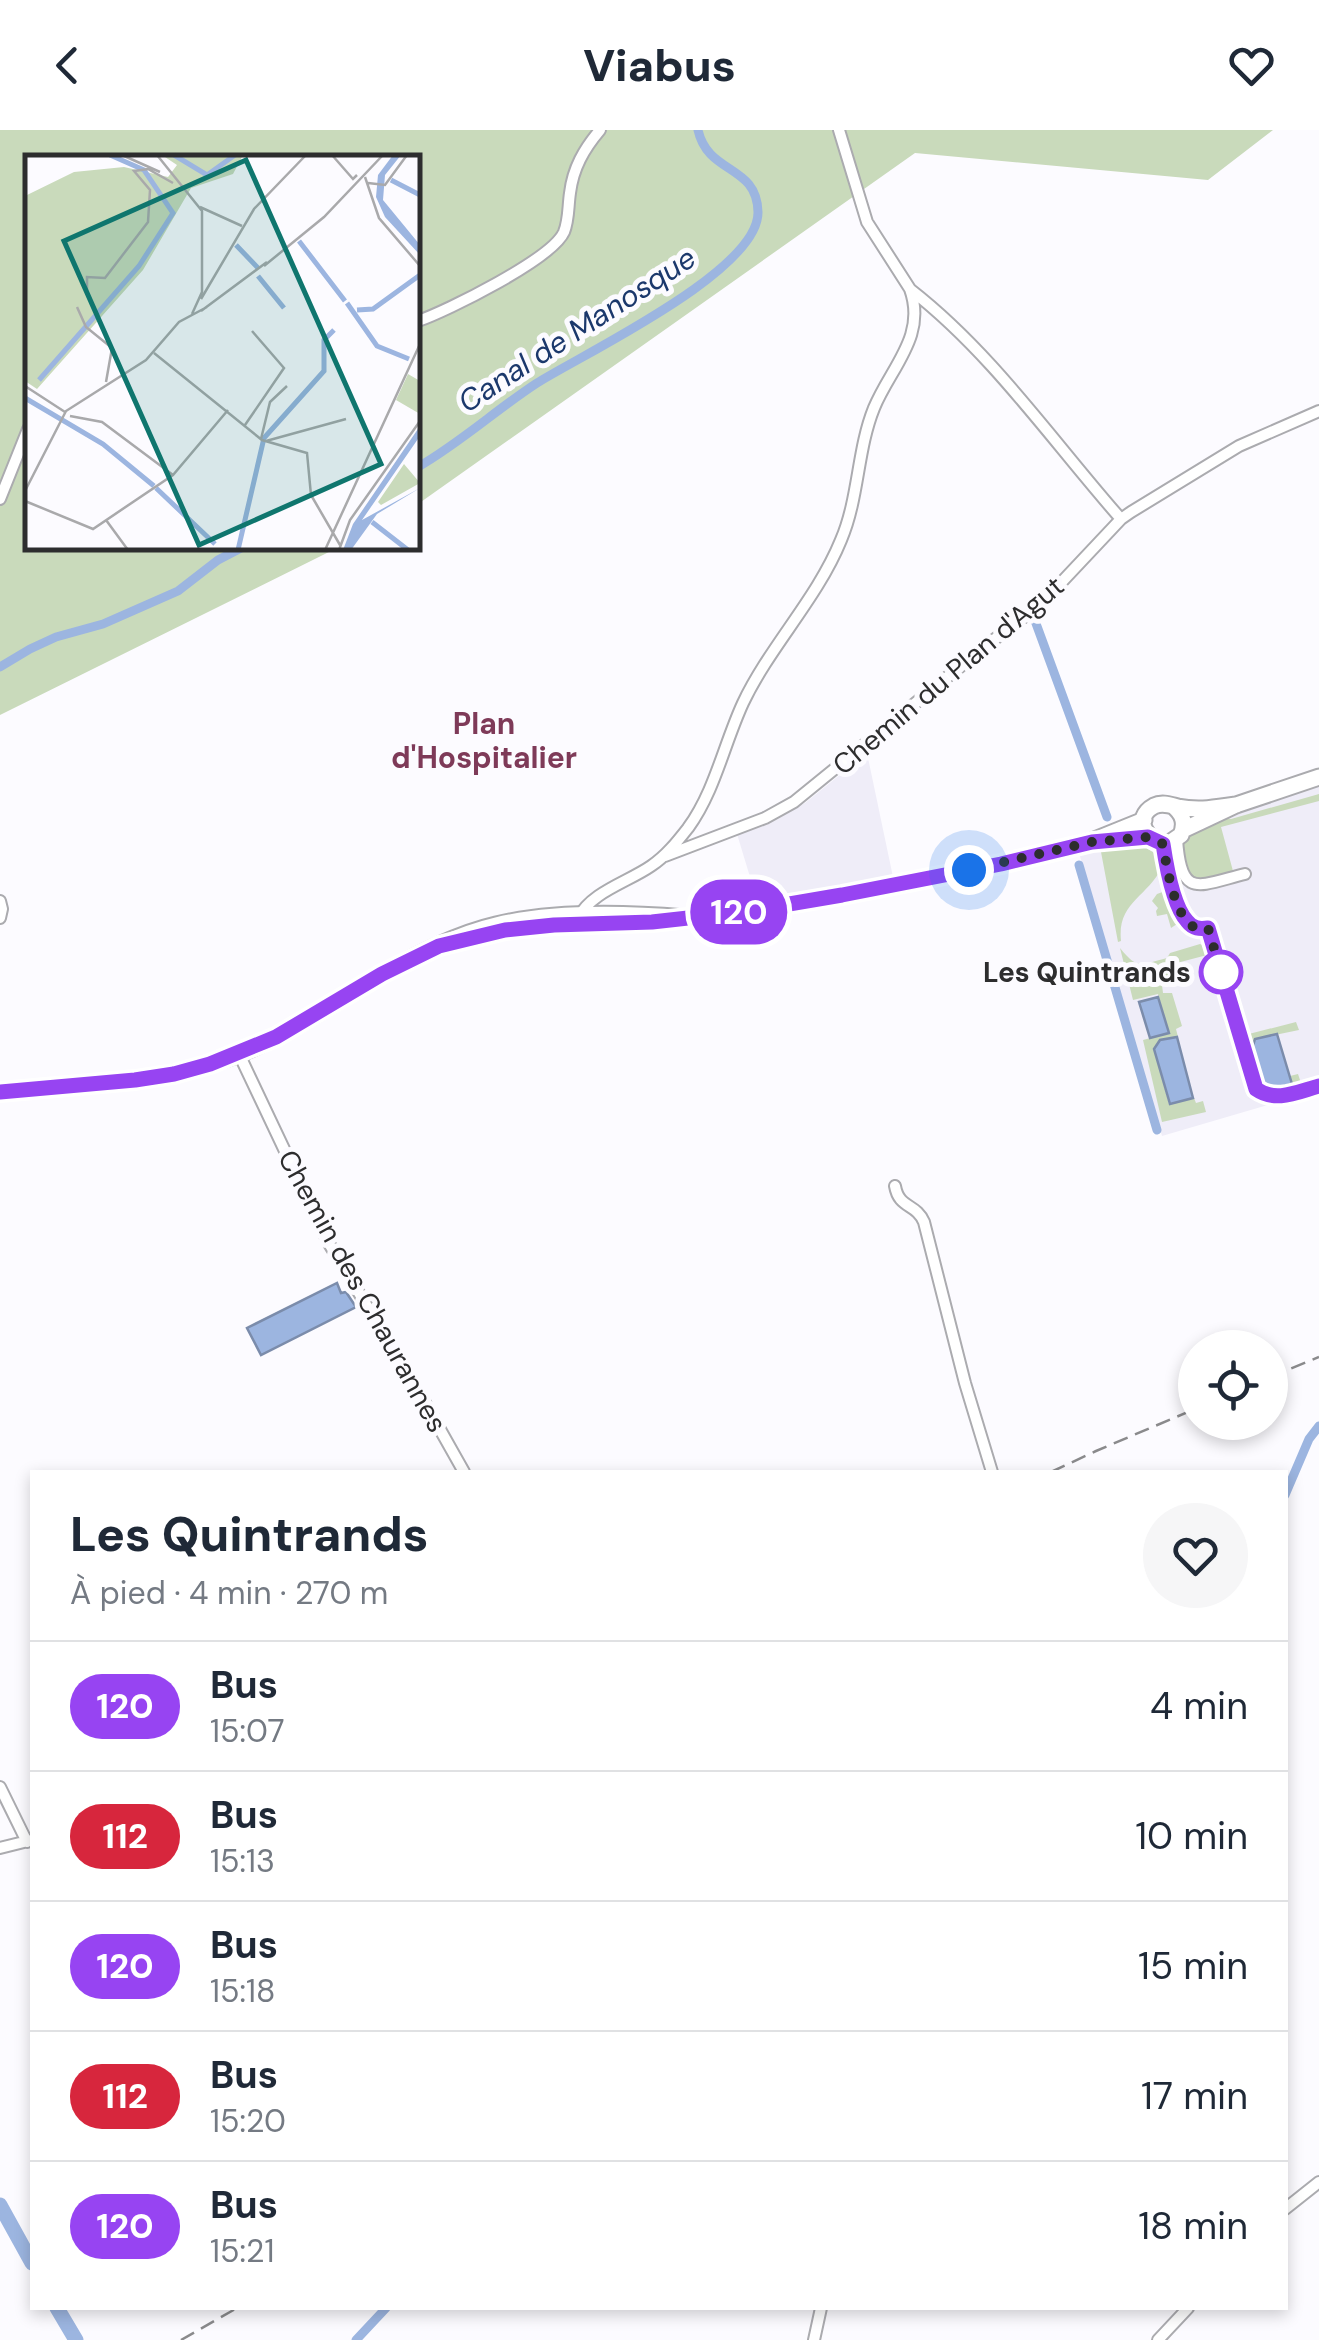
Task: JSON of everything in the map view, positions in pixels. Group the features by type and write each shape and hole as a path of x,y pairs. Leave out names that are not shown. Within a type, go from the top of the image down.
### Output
{"main road":[{"path":"1092,842 1168,837 1236,805 1319,777"},
{"path":"1168,837 1144,829 1144,820 1155,806 1199,809 1236,805"},
{"path":"1168,837 1182,816 1173,806"},
{"path":"439,946 525,927 652,922 842,895 1092,842 1144,820"},
{"path":"0,1092 174,1074 239,1054 302,1024 382,974 464,934 494,925 580,916 684,918"}],"street":[{"path":"420,320 522,267 557,243 567,221 575,168 600,130"},
{"path":"525,927 535,922 575,920 593,900 664,856 697,814 748,693 841,542 855,498 874,408 906,348 916,319 916,306 910,289 867,222 839,130"},
{"path":"910,289 998,373 1121,519"},
{"name":"Chemin du Plan d'Agut","path":"664,856 765,818 794,802 1042,604 1121,519 1239,446 1319,411"},
{"path":"0,498 25,436"},
{"path":"1168,837 1189,881 1201,885 1245,874"},
{"path":"1168,837 1172,888 1184,918 1197,928 1208,928"},
{"path":"0,900 0,918"},
{"name":"Chemin des Chaurannes","path":"239,1054 328,1242 463,1470"},
{"path":"895,1186 900,1201 918,1212 924,1222 991,1470"},
{"path":"0,1787 30,1841 0,1848"},
{"path":"1288,2207 1319,2182"},
{"path":"814,2340 821,2310"},
{"path":"1158,2340 1186,2310"}],"shaded area":[{"path":"867,753 893,877 757,900 737,834 776,820 805,803"},
{"path":"1319,785 1319,1090 1162,1136 1079,853 1133,845 1160,850 1225,813"}],"green space":[{"path":"0,130 1273,130 1208,180 915,153 420,503 420,155 25,155 25,550 333,550 0,715"},
{"path":"1319,794 1319,801 1221,827 1233,871 1198,880 1186,870 1183,846 1203,826"},
{"path":"1143,846 1156,854 1162,867 1128,909 1118,942 1101,852"},
{"path":"1168,890 1169,906 1177,924 1171,928 1167,914 1157,916 1158,908 1152,901"},
{"path":"1200,944 1209,948 1211,954 1169,965 1170,975 1161,977 1163,993 1172,993 1182,1026 1176,1029 1178,1037 1160,1040 1154,1049 1169,1104 1194,1098 1196,1103 1203,1101 1206,1112 1162,1122 1143,1040 1169,1033 1158,994 1133,1000 1120,948 1135,963 1145,964"},
{"path":"1296,1022 1299,1030 1255,1039 1252,1049 1264,1088 1272,1091 1292,1085 1290,1076 1298,1074 1301,1083 1319,1080 1284,1090 1273,1092 1265,1090 1254,1076 1245,1035"}],"water":[{"path":"1158,997 1169,1033 1150,1038 1139,1002"},
{"path":"1277,1034 1292,1084 1273,1089 1264,1087 1252,1049 1255,1039"},
{"path":"1177,1037 1193,1098 1170,1104 1154,1049 1160,1040"},
{"path":"337,1283 341,1293 346,1292 356,1307 261,1355 247,1328"}],"waterway":[{"name":"Canal de Manosque","path":"420,466 537,383 701,284 730,260 751,235 758,212 750,185 711,155 698,130"},
{"name":"Canal de Manosque","path":"0,667 56,637 103,624 178,591 237,550"},
{"path":"1034,618 1107,817"},
{"path":"1079,865 1157,1130"},
{"path":"1288,1488 1309,1439 1319,1426"},
{"path":"0,2205 30,2259"},
{"path":"58,2310 76,2340"},
{"path":"356,2340 384,2310"}],"railway":[{"path":"1288,1370 1319,1357"},
{"path":"1055,1470 1178,1416"},
{"path":"181,2340 234,2310"}],"bus line":[{"name":"120","path":"0,1092 135,1080 210,1064 302,1024 382,974 439,946 505,930 652,922 742,912 1001,864 1092,842 1148,837 1163,844 1172,888 1184,918 1197,928 1208,928 1256,1089 1274,1098 1319,1086"}],"place":[{"name":"Les Quintrands","path":"1221,972"}],"district":[{"name":"Plan d'Hospitalier","path":"484,741"}],"route":[{"path":"969,870 1092,842 1148,837 1163,844 1172,888 1184,918 1197,928 1208,928 1221,972"}]}
